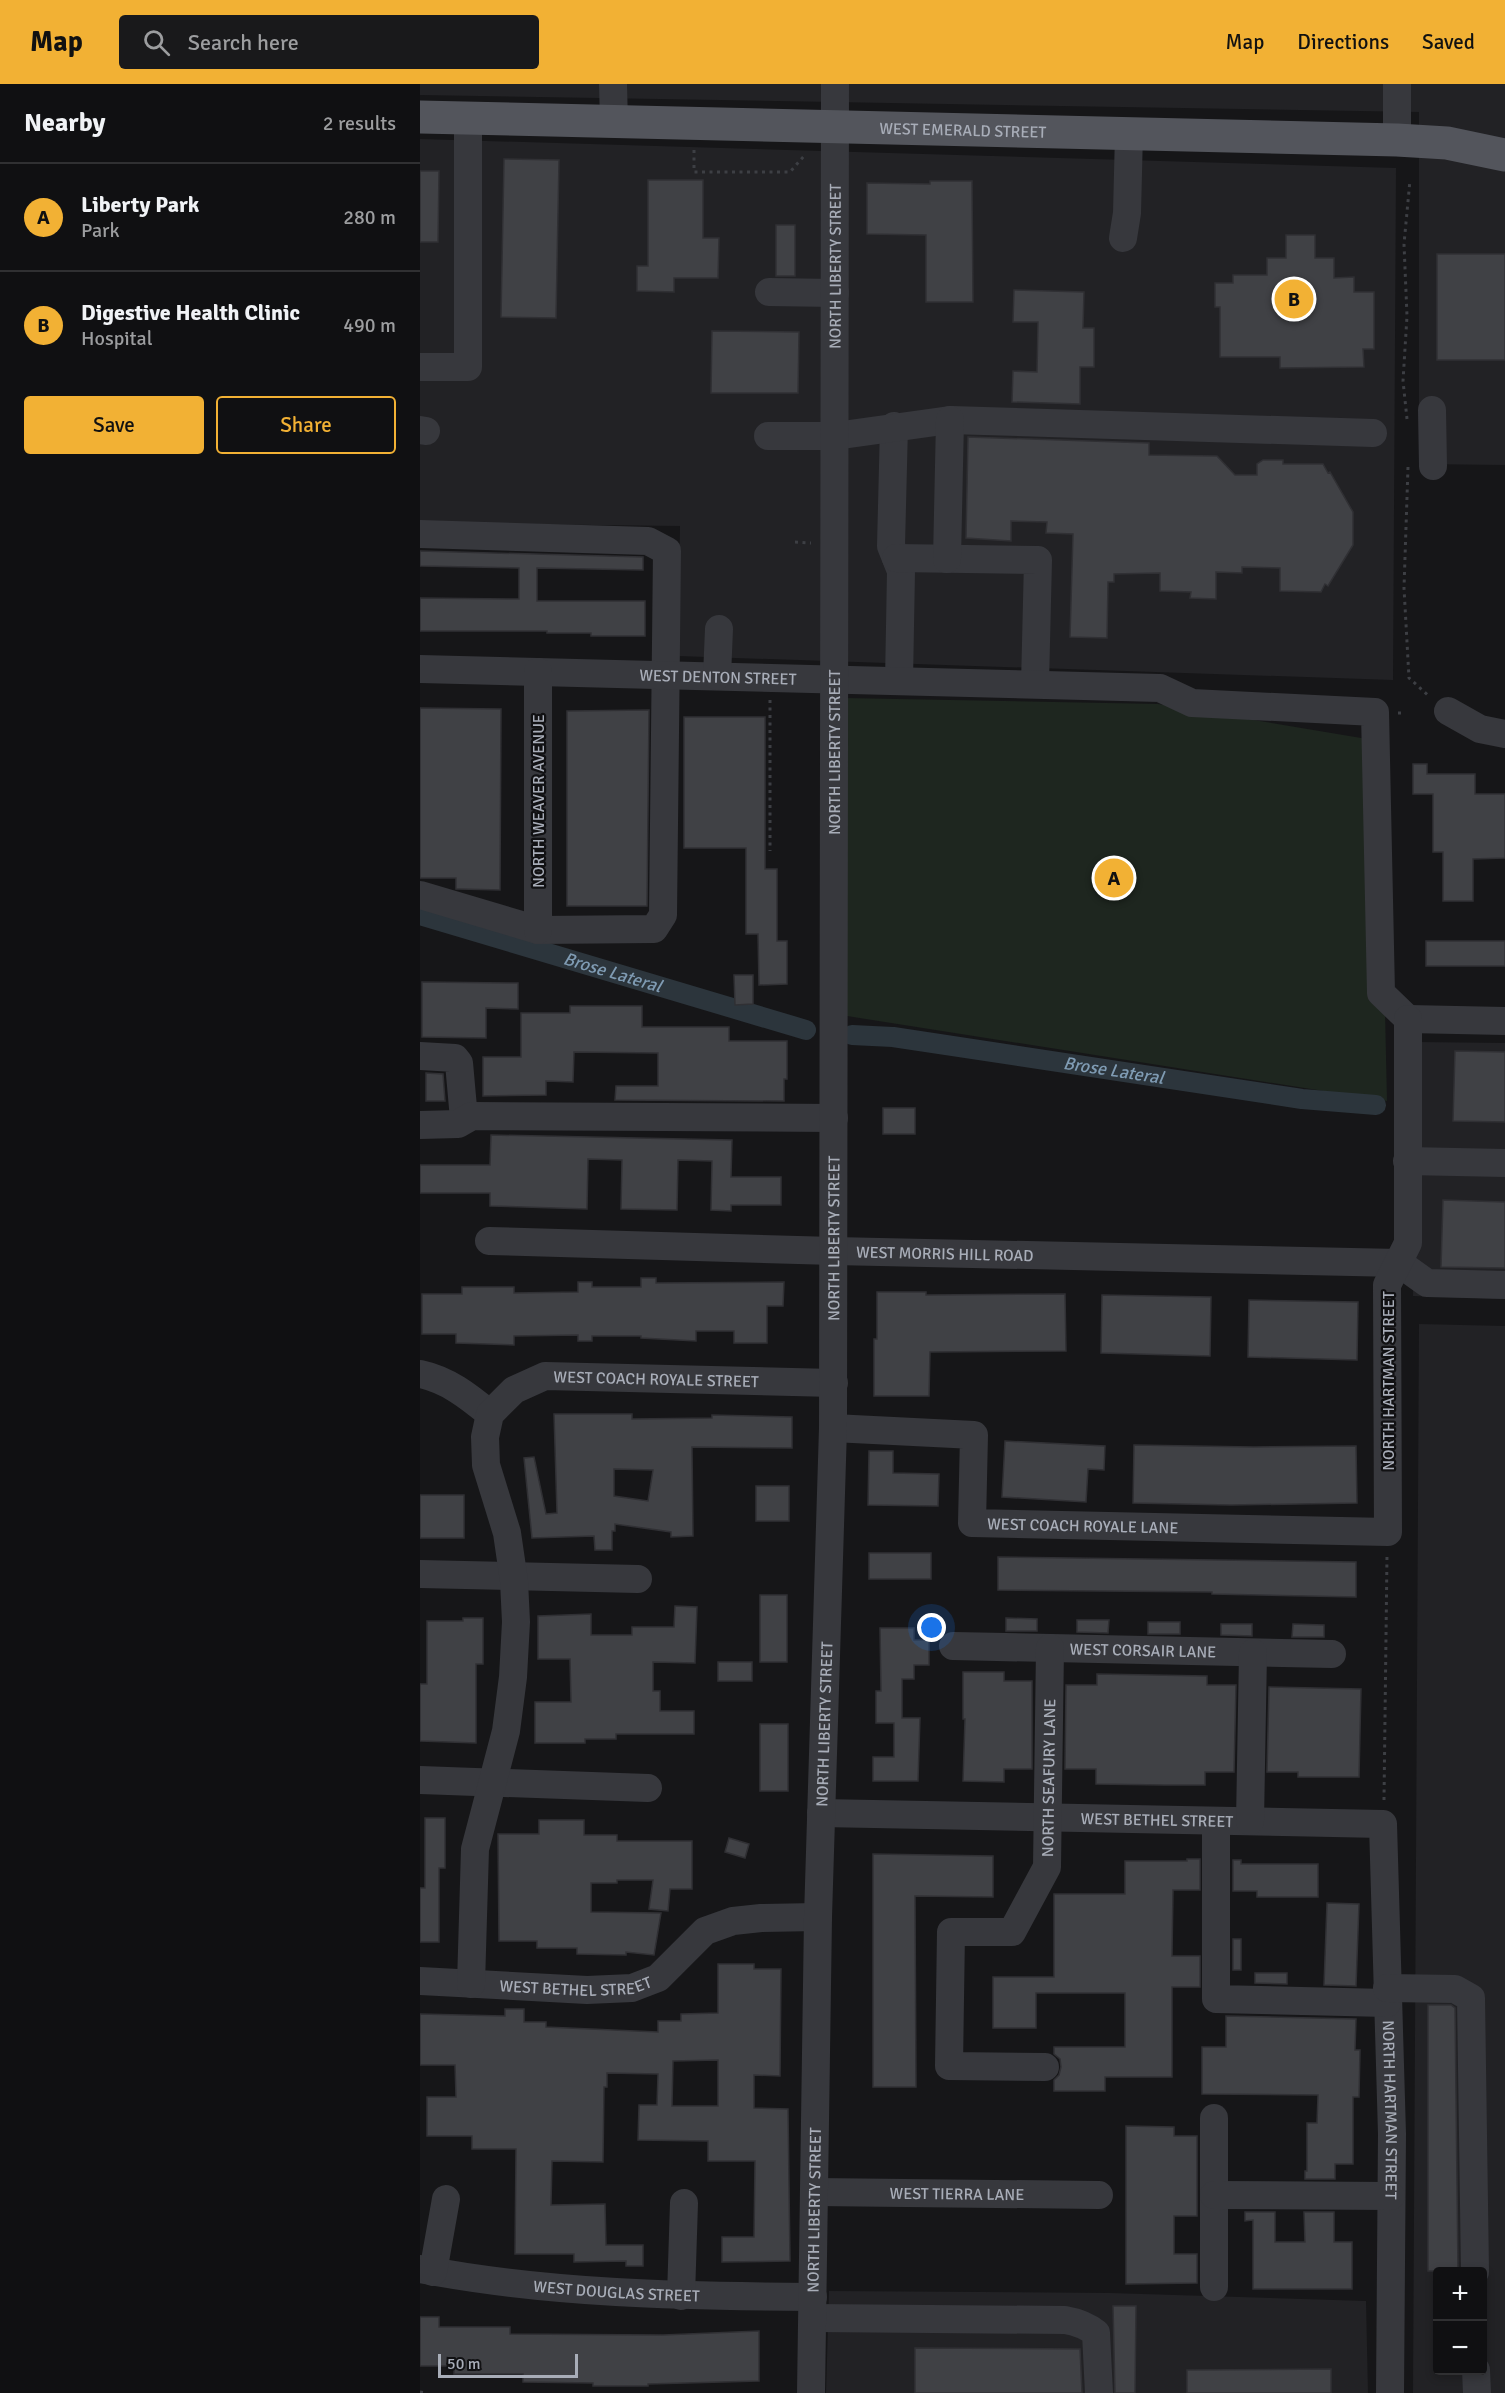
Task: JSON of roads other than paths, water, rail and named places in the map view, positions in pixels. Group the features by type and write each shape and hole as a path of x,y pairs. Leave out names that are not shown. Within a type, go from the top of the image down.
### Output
{"main road":[{"name":"WEST EMERALD STREET","path":"420,117 1397,140 1447,142 1505,155"}],"street":[{"path":"613,84 614,122"},
{"name":"NORTH LIBERTY STREET","path":"811,2393 818,1917 834,1383 835,84"},
{"path":"1397,84 1397,140"},
{"path":"420,366 468,367 468,118"},
{"path":"1123,238 1128,213 1129,133"},
{"path":"769,292 835,293"},
{"path":"1431,410 1433,466"},
{"path":"768,436 835,436 950,420 1373,433"},
{"path":"947,559 950,420"},
{"path":"894,426 891,546 901,571 899,681"},
{"path":"420,534 648,541 667,551 663,915 654,929 538,930 420,895"},
{"path":"896,558 1038,560 1035,684"},
{"path":"717,676 719,629"},
{"name":"WEST DENTON STREET","path":"420,669 1160,688 1192,703 1375,712 1381,993 1408,1019"},
{"name":"NORTH WEAVER AVENUE","path":"538,672 538,930"},
{"path":"1448,711 1480,729 1505,734"},
{"path":"1408,1019 1505,1021"},
{"name":"NORTH HARTMAN STREET","path":"1388,1532 1387,1285 1408,1243 1408,1019"},
{"path":"420,1056 454,1058 459,1063 464,1119"},
{"path":"420,1125 458,1124 472,1116 834,1118"},
{"path":"1407,1161 1505,1163"},
{"name":"WEST MORRIS HILL ROAD","path":"489,1241 1400,1263"},
{"path":"1400,1263 1427,1283 1505,1285"},
{"path":"420,1374 431,1376 461,1390 490,1414 484,1437 486,1465 507,1533 513,1576 516,1622 513,1677 506,1731 475,1849 471,1984"},
{"name":"WEST COACH ROYALE STREET","path":"490,1414 514,1390 545,1376 834,1383"},
{"name":"WEST COACH ROYALE LANE","path":"833,1428 974,1435 972,1523 1388,1532"},
{"path":"420,1574 638,1579"},
{"name":"WEST CORSAIR LANE","path":"953,1646 1332,1654"},
{"name":"NORTH SEAFURY LANE","path":"1045,2067 949,2066 951,1932 1012,1932 1047,1867 1050,1648"},
{"path":"1250,1821 1253,1653"},
{"path":"420,1780 648,1788"},
{"name":"WEST BETHEL STREET","path":"821,1813 1383,1824"},
{"path":"1216,1821 1216,1999 1387,1995 1455,1989 1471,1998 1475,2267"},
{"name":"NORTH HARTMAN STREET","path":"1383,1824 1392,2134 1390,2393"},
{"name":"WEST BETHEL STREET","path":"420,1981 587,1990 632,1988 658,1978 705,1931 733,1921 818,1917"},
{"path":"1214,2118 1214,2287"},
{"name":"WEST TIERRA LANE","path":"815,2192 1099,2195"},
{"path":"1214,2195 1391,2196"},
{"path":"427,2270 446,2199"},
{"path":"681,2296 684,2203"},
{"name":"WEST DOUGLAS STREET","path":"427,2270 561,2289 681,2296 813,2308 1077,2322 1087,2325 1096,2333 1099,2393"},
{"path":"1476,2375 1477,2393"}],"waterway":[{"name":"Brose Lateral","path":"420,915 806,1030"},
{"name":"Brose Lateral","path":"852,1035 893,1037 1302,1099 1376,1105"}],"place":[{"name":"Digestive Health Clinic","path":"1294,299"},
{"name":"Liberty Park","path":"1114,878"}]}
